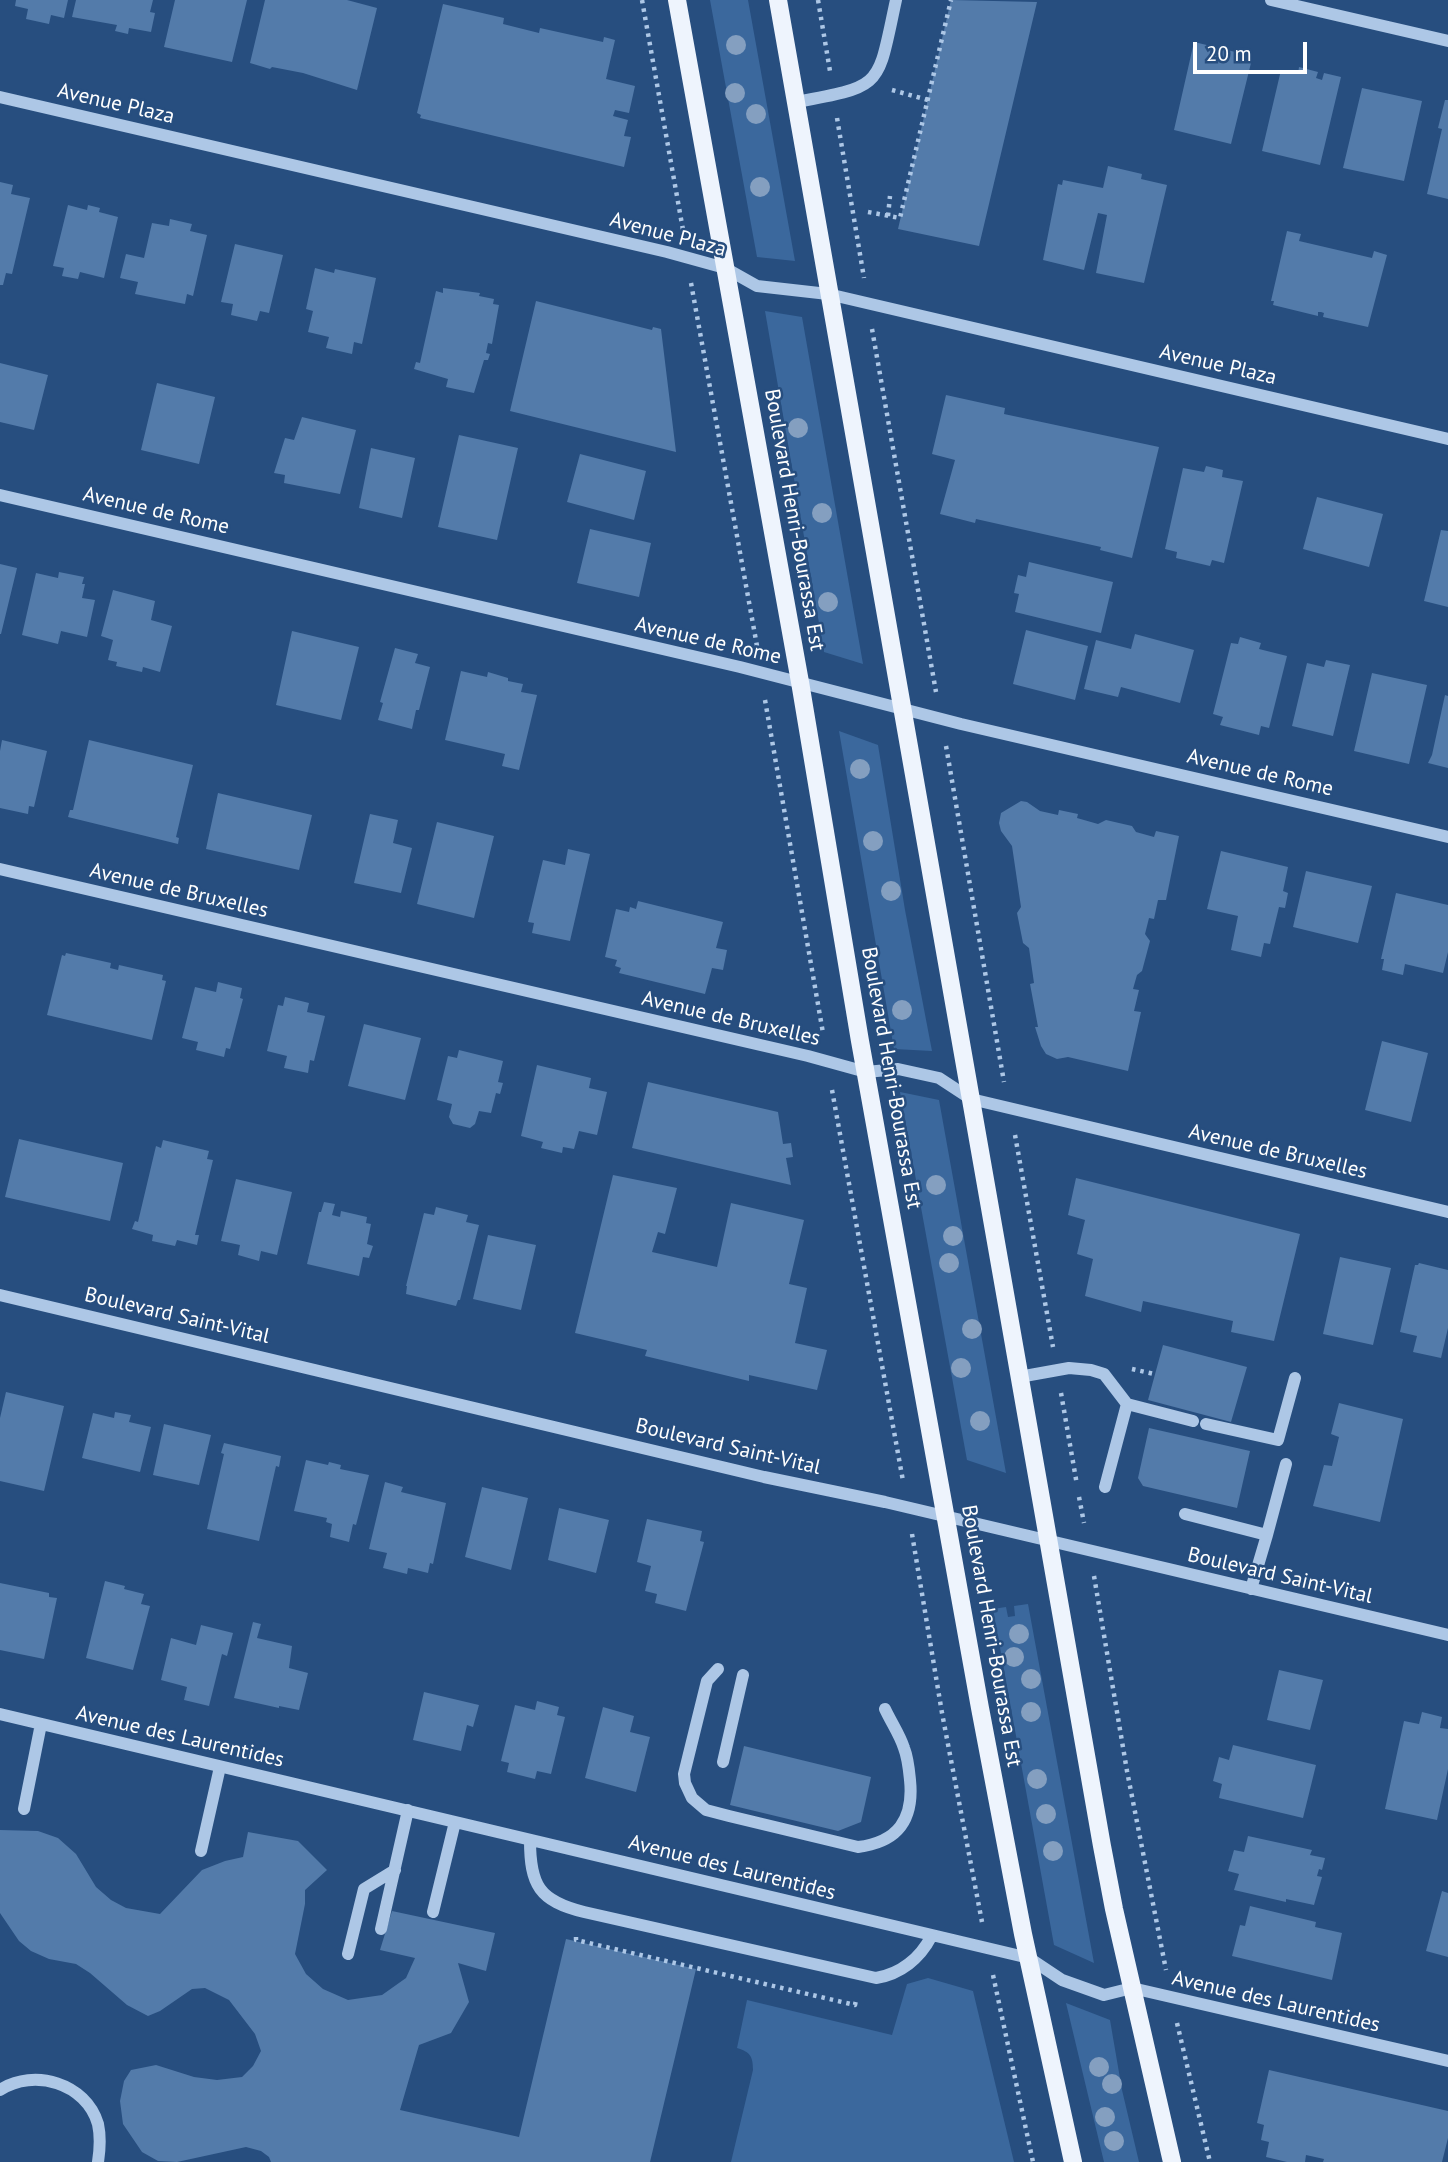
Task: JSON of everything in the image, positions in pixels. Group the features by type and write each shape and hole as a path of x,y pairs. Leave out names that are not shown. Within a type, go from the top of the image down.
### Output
{"main road":[{"name":"Boulevard Henri-Bourassa Est","path":"677,0 980,1708 1029,1958 1073,2162"},
{"path":"778,0 1102,1846 1172,2162"}],"street":[{"path":"796,102 848,93 867,84 880,69 897,0"},
{"path":"1271,0 1448,41"},
{"name":"Avenue Plaza","path":"0,97 650,248 725,268 757,286 828,294 1448,439"},
{"name":"Avenue de Rome","path":"0,495 1448,837"},
{"name":"Avenue de Bruxelles","path":"0,869 807,1056 866,1072 898,1069 939,1078 971,1100 1448,1212"},
{"name":"Boulevard Saint-Vital","path":"0,1294 764,1477 948,1517 1448,1635"},
{"path":"1019,1377 1069,1368 1091,1370 1104,1374 1127,1404 1278,1440 1295,1378"},
{"path":"1105,1487 1127,1404"},
{"path":"1251,1588 1286,1464"},
{"path":"1185,1514 1267,1535"},
{"path":"718,1669 707,1681 685,1765 685,1783 692,1798 706,1810 768,1826 858,1847 878,1843 895,1833 907,1816 912,1796 905,1749 885,1709"},
{"path":"723,1762 743,1675"},
{"name":"Avenue des Laurentides","path":"0,1714 931,1937 1029,1958 1062,1980 1104,1995 1132,1988 1448,2061"},
{"path":"24,1809 41,1724"},
{"path":"201,1851 220,1767"},
{"path":"381,1929 408,1810"},
{"path":"433,1912 455,1822"},
{"path":"530,1840 530,1865 540,1890 562,1906 573,1909 876,1978 893,1973 917,1959 931,1937"},
{"path":"348,1954 364,1889 394,1870"},
{"path":"0,2090 9,2084 29,2079 51,2081 70,2089 86,2103 97,2121 101,2142 98,2162"}],"path":[{"path":"642,0 681,222"},
{"path":"818,0 827,52"},
{"path":"868,212 900,218 951,0"},
{"path":"867,84 928,100"},
{"path":"839,127 863,268"},
{"path":"888,216 890,196"},
{"path":"691,281 755,635"},
{"path":"877,358 933,675"},
{"path":"769,719 818,1007"},
{"path":"951,779 1003,1075"},
{"path":"832,1088 892,1419"},
{"path":"1017,1147 1051,1340"},
{"path":"1063,1405 1081,1505"},
{"path":"915,1555 982,1927"},
{"path":"1102,1626 1166,1972"},
{"path":"577,1936 576,1940 855,2005"},
{"path":"994,1979 1033,2162"},
{"path":"1181,2045 1209,2162"}],"shaded area":[{"path":"710,0 748,0 795,261 757,257"},
{"path":"765,311 802,317 863,664 824,652"},
{"path":"839,731 878,745 932,1051 894,1049"},
{"path":"900,1092 939,1100 1006,1473 967,1460"},
{"path":"1028,1604 1094,1963 1054,1945 993,1609 1006,1607 1008,1617 1015,1616 1014,1606"},
{"path":"928,1978 973,1991 1014,2162 731,2162 753,2070 750,2055 737,2048 747,2000 892,2035 907,1984"},
{"path":"1066,2003 1110,2020 1122,2090 1139,2162 1104,2162"}],"building":[{"path":"16,0 68,0 64,18 51,15 49,24 26,19 28,9 15,6"},
{"path":"76,0 153,0 150,12 155,13 151,32 129,28 128,34 115,31 117,25 72,17"},
{"path":"175,0 247,0 232,62 164,47"},
{"path":"265,0 347,0 377,8 357,90 303,73 272,67 270,69 250,63"},
{"path":"951,0 1037,2 979,246 898,229"},
{"path":"443,4 504,18 503,24 539,33 540,28 603,42 604,37 615,40 606,79 635,86 629,113 615,110 613,116 628,120 624,136 631,137 624,167 420,118 421,115 417,113"},
{"path":"1194,42 1211,46 1210,53 1216,55 1217,48 1236,52 1235,59 1251,63 1231,144 1174,130"},
{"path":"1299,67 1318,72 1316,78 1322,80 1324,73 1341,77 1320,165 1262,151 1281,70 1298,74"},
{"path":"1362,88 1422,101 1404,181 1343,168"},
{"path":"1445,100 1448,100 1448,199 1427,194 1442,129 1438,128"},
{"path":"1108,166 1142,174 1141,179 1167,185 1144,283 1096,273 1107,215 1098,213 1084,270 1043,260 1058,184 1062,185 1063,180 1103,188"},
{"path":"0,182 13,185 11,194 30,198 12,274 6,273 3,285 0,285"},
{"path":"68,205 87,210 88,205 100,208 99,212 118,217 104,278 80,272 78,279 62,276 64,268 53,266"},
{"path":"170,219 192,224 190,231 207,235 193,296 187,294 185,304 135,294 138,282 120,278 126,254 144,258 152,223 169,226"},
{"path":"1287,231 1301,234 1299,241 1372,258 1374,251 1387,255 1368,327 1323,317 1324,313 1321,312 1318,312 1318,316 1273,305 1274,301 1271,301"},
{"path":"235,244 283,255 269,313 260,311 257,321 231,315 233,304 221,302"},
{"path":"315,268 334,273 335,269 376,278 362,344 354,342 352,354 326,348 329,337 308,332 313,311 306,309"},
{"path":"443,288 480,293 479,296 494,299 493,304 499,305 492,344 488,343 486,353 490,354 488,360 484,360 474,393 446,387 448,379 414,369 416,362 420,363 436,291 443,293"},
{"path":"536,301 652,330 653,327 661,329 676,452 510,411"},
{"path":"0,363 48,375 34,430 0,422"},
{"path":"157,383 215,397 199,464 141,450"},
{"path":"946,395 1005,408 1004,414 1159,447 1132,558 1100,550 1101,547 976,519 975,523 940,514 955,460 932,454"},
{"path":"302,417 356,430 340,494 284,483 285,475 274,473 285,438 294,440"},
{"path":"459,435 518,448 497,540 438,527"},
{"path":"371,448 415,458 402,518 359,508"},
{"path":"580,454 646,471 634,520 567,502"},
{"path":"1206,466 1223,470 1222,477 1243,481 1224,563 1212,560 1210,566 1176,558 1177,552 1165,549 1183,468 1204,472"},
{"path":"1317,497 1383,514 1369,567 1303,549"},
{"path":"590,529 651,543 639,597 577,583"},
{"path":"1441,530 1448,531 1448,607 1424,601"},
{"path":"1029,562 1113,582 1101,633 1015,612 1019,594 1014,593 1018,575 1026,577"},
{"path":"0,564 17,568 1,634 0,634"},
{"path":"59,572 84,577 82,598 95,600 87,637 61,631 58,644 22,635 36,573 58,578"},
{"path":"113,590 155,601 151,620 172,626 160,672 143,667 142,672 116,666 117,662 108,660 113,640 101,636"},
{"path":"1026,630 1088,646 1075,700 1013,684"},
{"path":"292,631 359,647 341,720 276,705"},
{"path":"1135,634 1194,650 1180,703 1121,687 1118,697 1084,689 1096,640 1131,649"},
{"path":"1240,637 1261,643 1259,649 1287,656 1269,728 1261,726 1259,735 1220,725 1223,717 1213,714 1231,643 1238,644"},
{"path":"395,648 418,654 415,663 430,667 412,729 378,720 383,703 380,702"},
{"path":"1326,660 1350,665 1333,736 1292,726 1307,663 1324,667"},
{"path":"461,671 487,677 488,672 508,678 508,681 523,684 521,692 537,695 519,770 502,766 505,754 445,740"},
{"path":"1372,673 1427,685 1409,764 1354,751"},
{"path":"1445,695 1448,696 1448,768 1428,763"},
{"path":"2,740 47,751 34,807 29,806 28,814 0,808"},
{"path":"89,740 193,765 176,837 179,838 178,844 68,817 70,810 73,810"},
{"path":"218,793 312,815 299,870 206,849"},
{"path":"1021,801 1040,811 1058,815 1059,810 1078,814 1077,818 1098,824 1106,820 1132,826 1136,832 1154,837 1156,831 1179,836 1166,900 1158,900 1154,919 1149,918 1145,934 1150,941 1142,971 1137,975 1133,989 1139,990 1134,1011 1141,1012 1128,1071 1068,1057 1057,1059 1046,1054 1041,1046 1035,1027 1038,1027 1030,984 1034,983 1029,948 1023,943 1017,913 1021,907 1012,846 1001,831 999,823 1001,813"},
{"path":"370,814 398,820 393,843 412,848 401,893 354,883"},
{"path":"437,822 494,836 474,918 417,904"},
{"path":"568,849 590,854 570,941 532,933 534,923 528,922 543,860 565,865"},
{"path":"1221,851 1288,867 1283,891 1288,893 1285,908 1279,907 1270,944 1264,943 1261,957 1231,950 1238,916 1207,909"},
{"path":"1306,871 1372,886 1358,943 1293,927"},
{"path":"1396,893 1448,905 1448,952 1443,973 1405,964 1403,975 1382,970 1384,959 1381,959"},
{"path":"638,901 723,922 716,948 727,950 723,970 712,968 705,994 619,973 621,968 615,966 617,960 605,957 616,909 629,912 630,907 636,909"},
{"path":"66,953 111,963 110,968 118,970 119,965 163,975 162,980 166,981 152,1040 47,1015 62,955 65,956"},
{"path":"218,982 242,988 240,998 243,999 230,1049 226,1048 224,1057 196,1050 198,1042 182,1038 195,987 216,992"},
{"path":"285,997 309,1003 307,1012 325,1016 314,1061 310,1060 308,1073 284,1068 287,1056 267,1051 278,1005 283,1006"},
{"path":"364,1024 421,1038 405,1100 348,1086"},
{"path":"1382,1041 1428,1053 1411,1122 1365,1110"},
{"path":"459,1050 503,1061 498,1082 503,1083 500,1094 496,1093 491,1113 479,1111 475,1124 470,1128 453,1124 449,1117 452,1104 437,1100 448,1056 457,1058"},
{"path":"537,1065 591,1078 589,1088 607,1092 597,1135 579,1131 574,1149 563,1147 562,1153 541,1148 543,1142 521,1136"},
{"path":"648,1082 778,1112 783,1144 791,1143 793,1157 786,1158 791,1185 632,1148"},
{"path":"19,1139 123,1163 110,1221 5,1197"},
{"path":"163,1140 209,1151 207,1159 213,1160 195,1235 199,1235 197,1245 177,1240 175,1246 152,1241 153,1235 132,1229 135,1221 138,1222 156,1146 161,1148"},
{"path":"613,1175 677,1188 665,1234 658,1232 652,1252 717,1267 731,1203 804,1220 789,1284 807,1288 795,1343 827,1350 817,1390 749,1375 749,1381 645,1356 647,1350 575,1333"},
{"path":"1076,1178 1300,1234 1274,1341 1231,1332 1233,1321 1143,1301 1141,1312 1085,1296 1093,1259 1077,1254 1085,1220 1068,1215"},
{"path":"236,1179 292,1192 277,1255 261,1251 259,1261 238,1255 240,1245 221,1241"},
{"path":"324,1202 335,1204 332,1215 340,1217 341,1211 367,1217 366,1223 371,1224 367,1244 373,1246 369,1258 363,1257 359,1276 307,1264 319,1212"},
{"path":"436,1207 468,1215 466,1222 479,1225 460,1300 456,1306 406,1294 424,1213 434,1215"},
{"path":"488,1235 536,1245 521,1310 473,1299"},
{"path":"1340,1257 1391,1268 1373,1345 1323,1334"},
{"path":"1419,1263 1448,1270 1448,1328 1441,1358 1413,1352 1417,1336 1400,1332 1415,1265"},
{"path":"1163,1345 1247,1367 1231,1422 1148,1400"},
{"path":"6,1392 64,1406 44,1491 0,1481 0,1418"},
{"path":"1339,1403 1403,1419 1380,1522 1313,1506 1324,1465 1332,1466 1339,1437 1331,1434"},
{"path":"115,1412 131,1415 129,1422 151,1427 140,1472 82,1458 93,1413 114,1418"},
{"path":"164,1424 211,1435 199,1485 153,1475"},
{"path":"1149,1428 1250,1451 1237,1508 1143,1486 1138,1478"},
{"path":"224,1443 281,1456 279,1467 276,1466 259,1541 207,1529 224,1454 221,1453"},
{"path":"306,1460 328,1465 329,1462 341,1465 340,1469 369,1475 349,1542 330,1537 332,1524 326,1522 327,1518 294,1511"},
{"path":"385,1482 403,1487 401,1492 446,1503 433,1564 430,1563 428,1573 408,1568 407,1574 383,1568 387,1553 369,1549"},
{"path":"482,1487 528,1498 511,1570 465,1557"},
{"path":"559,1508 609,1520 596,1573 548,1560"},
{"path":"647,1519 702,1531 700,1541 704,1542 686,1611 655,1603 657,1594 645,1591 651,1566 637,1562"},
{"path":"105,1581 144,1594 141,1604 150,1606 133,1670 86,1658"},
{"path":"0,1583 49,1593 49,1597 57,1598 44,1659 0,1650"},
{"path":"253,1622 261,1624 257,1638 292,1646 289,1668 308,1673 299,1710 234,1698"},
{"path":"201,1625 233,1633 227,1656 222,1654 209,1706 184,1700 187,1687 161,1680 171,1638 196,1645"},
{"path":"1279,1670 1323,1680 1310,1730 1267,1720"},
{"path":"424,1692 479,1705 473,1727 467,1725 461,1751 413,1740"},
{"path":"537,1701 559,1707 557,1715 565,1717 551,1774 537,1771 535,1779 507,1772 509,1763 501,1761 515,1705 535,1710"},
{"path":"603,1707 634,1716 630,1732 650,1737 636,1792 585,1778"},
{"path":"1422,1712 1442,1717 1440,1728 1448,1729 1448,1769 1437,1820 1385,1809 1404,1721 1419,1724"},
{"path":"1233,1745 1316,1765 1303,1818 1219,1798 1222,1784 1213,1781 1219,1757 1229,1760"},
{"path":"744,1746 871,1777 861,1822 838,1831 730,1805"},
{"path":"0,1830 38,1831 58,1838 76,1854 96,1887 111,1900 126,1908 160,1914 202,1870 243,1857 248,1832 298,1841 327,1870 305,1890 305,1904 295,1954 306,1974 323,1989 348,2000 382,1995 406,1978 415,1958 380,1950 392,1911 495,1933 486,1971 458,1963 469,2002 451,2033 419,2045 400,2110 519,2137 566,1939 696,1969 650,2162 271,2162 261,2151 246,2147 177,2162 158,2161 142,2152 123,2124 120,2101 124,2081 131,2070 156,2065 194,2077 217,2080 242,2077 253,2066 261,2051 255,2034 229,2000 205,1988 192,1989 148,2016 127,2005 76,1964 49,1959 31,1951 19,1941 0,1913"},
{"path":"1248,1836 1312,1850 1310,1855 1325,1858 1322,1870 1319,1869 1317,1876 1322,1877 1314,1905 1286,1899 1286,1902 1234,1890 1239,1874 1228,1871 1234,1850 1244,1852"},
{"path":"1442,1891 1448,1893 1448,1957 1426,1951"},
{"path":"1250,1906 1316,1922 1315,1927 1342,1933 1332,1980 1232,1956 1240,1925 1245,1926"},
{"path":"1269,2070 1448,2111 1448,2138 1442,2162 1323,2162 1324,2159 1306,2155 1305,2162 1287,2162 1266,2157 1269,2142 1261,2140 1264,2125 1257,2123"}]}
